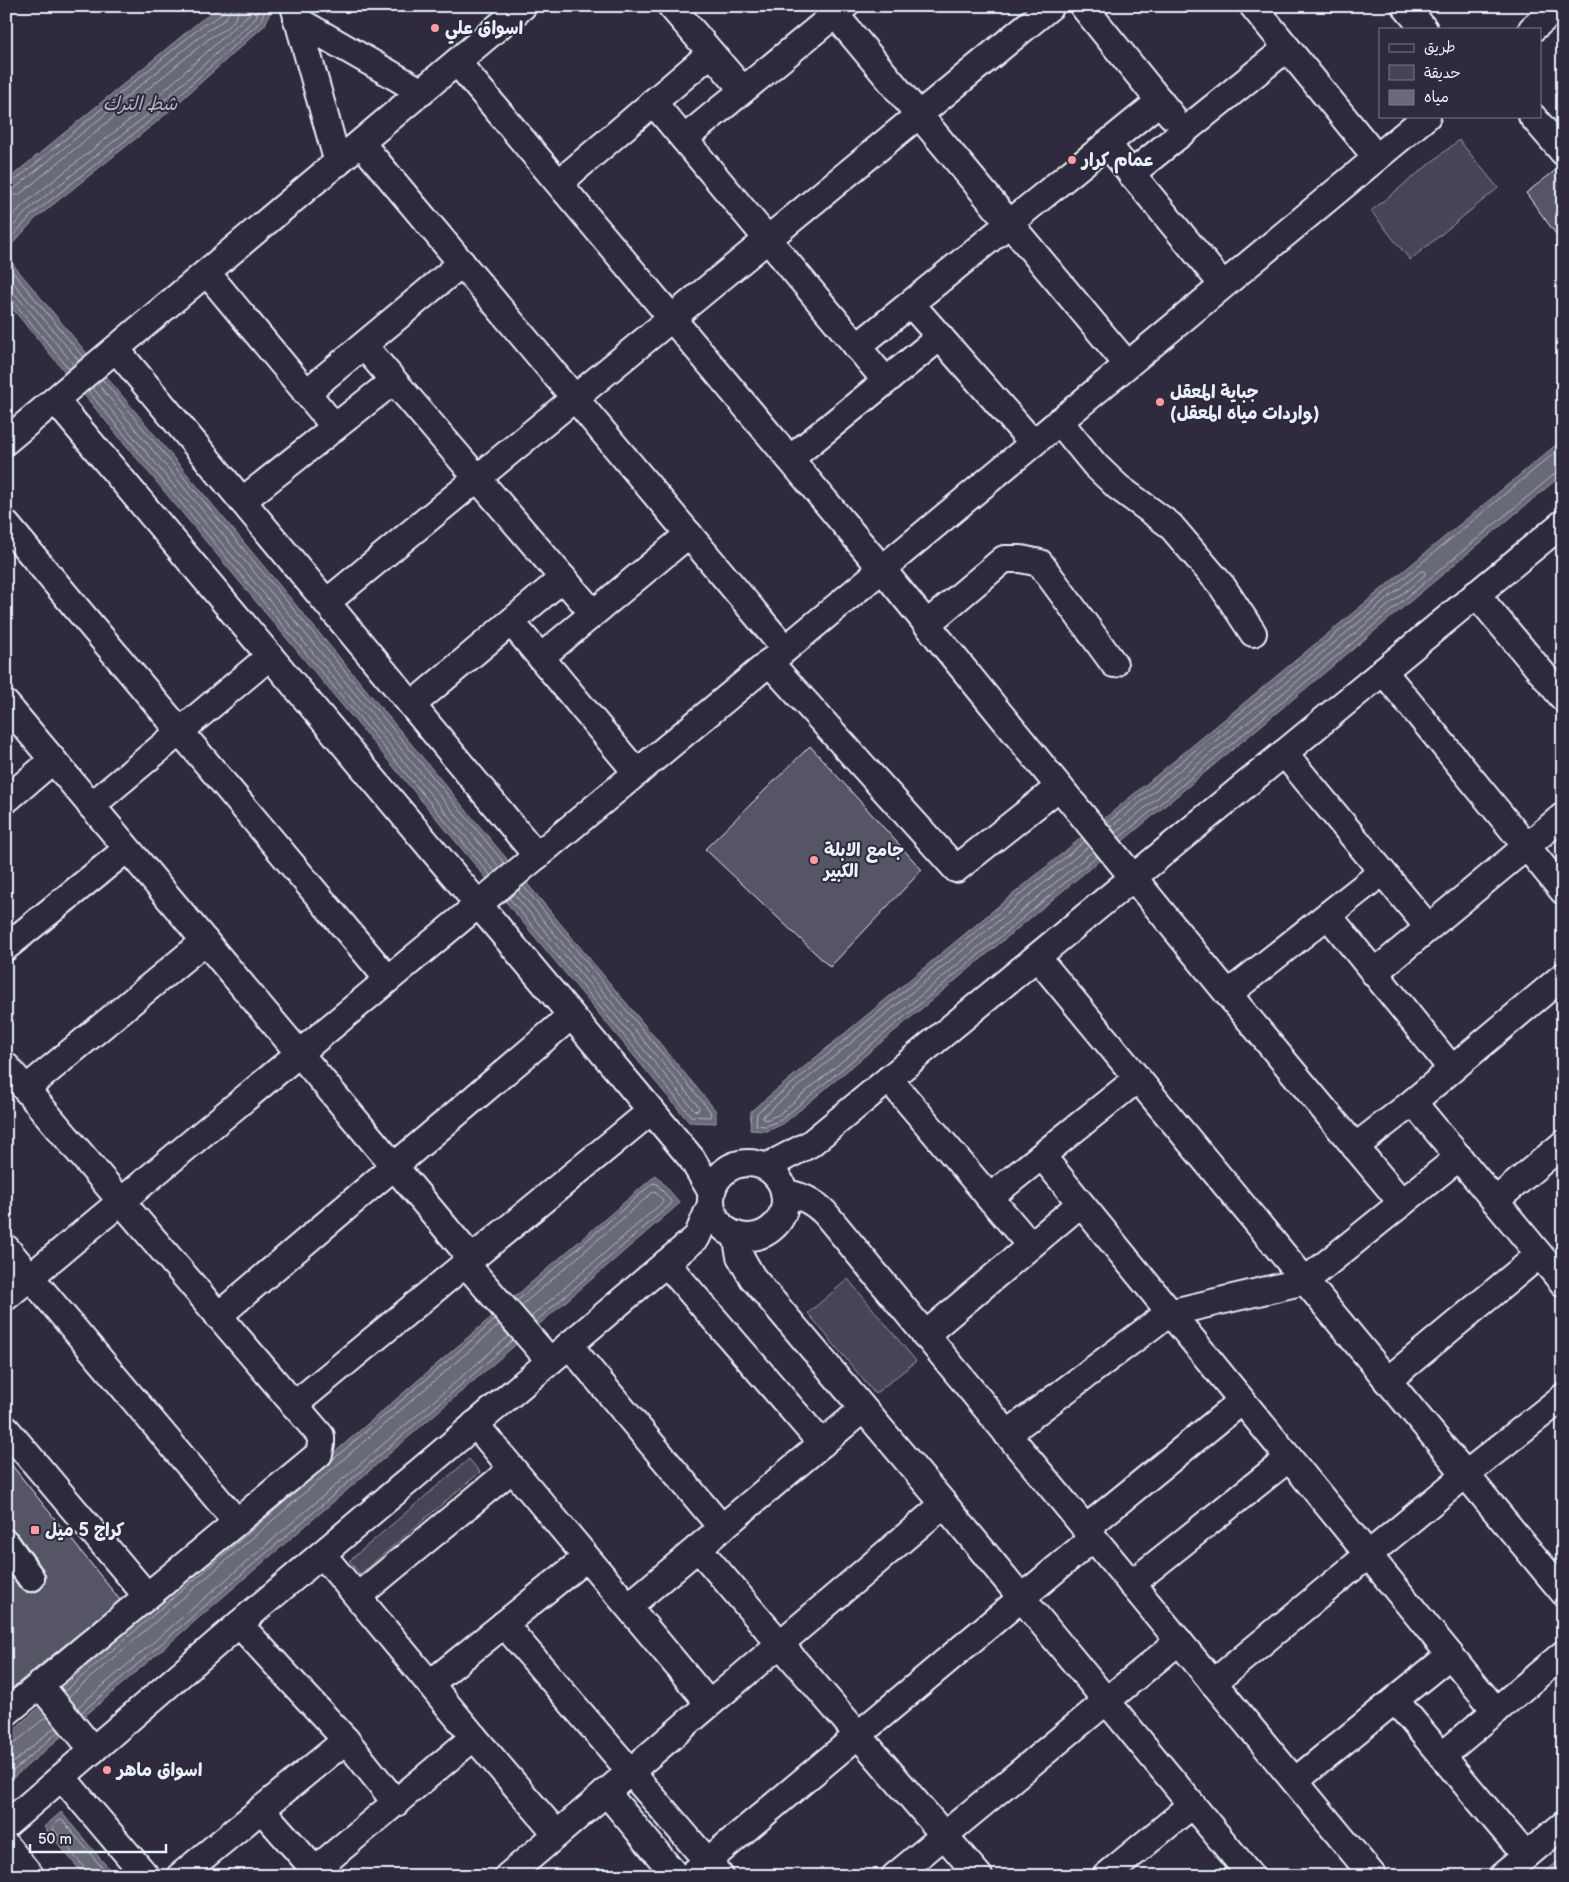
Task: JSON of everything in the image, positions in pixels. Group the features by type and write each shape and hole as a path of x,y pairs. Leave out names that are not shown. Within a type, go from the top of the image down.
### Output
{"main road":[{"path":"6,1847 30,1876"}],"street":[{"path":"6,441 523,6"},
{"path":"671,6 742,90"},
{"path":"327,602 1051,6"},
{"path":"1083,6 1184,131"},
{"path":"1252,6 1376,157"},
{"path":"1406,6 1423,28"},
{"path":"1533,28 1559,6"},
{"path":"684,139 836,9 919,115 1127,364"},
{"path":"296,13 422,92"},
{"path":"296,13 338,163"},
{"path":"1132,174 1287,48"},
{"path":"559,184 711,53"},
{"path":"457,62 882,568 1133,878 1402,1203"},
{"path":"858,347 1160,101"},
{"path":"654,102 886,381"},
{"path":"6,1297 1425,118"},
{"path":"1534,118 1563,152"},
{"path":"361,143 689,534 777,656 956,869 1059,787"},
{"path":"1107,144 1222,285"},
{"path":"306,393 462,263"},
{"path":"207,273 335,427"},
{"path":"911,304 1033,443"},
{"path":"790,460 940,337"},
{"path":"364,346 593,613"},
{"path":"116,349 537,856"},
{"path":"242,501 393,381"},
{"path":"55,400 692,1159 711,1198 714,1216 721,1225 733,1234 740,1256 752,1277 944,1504 1251,1876"},
{"path":"1059,421 1095,465 1112,481 1170,526 1222,586 1253,633"},
{"path":"777,1181 810,1144 1563,523"},
{"path":"6,524 388,979"},
{"path":"541,657 689,534"},
{"path":"927,624 1004,559 1021,559 1040,563 1114,664"},
{"path":"412,705 512,623 563,578"},
{"path":"1476,594 1563,698"},
{"path":"512,623 637,772"},
{"path":"92,806 270,656"},
{"path":"1383,671 1563,892"},
{"path":"6,704 394,1165 469,1261 559,1353 722,1528"},
{"path":"1284,753 1428,927"},
{"path":"6,800 53,760"},
{"path":"1374,972 1563,816"},
{"path":"6,947 127,848"},
{"path":"1228,994 1382,872"},
{"path":"1328,915 1451,1068"},
{"path":"26,1089 206,941"},
{"path":"1036,957 1465,1475 1558,1576"},
{"path":"1355,1147 1413,1102 1451,1068 1563,976"},
{"path":"218,1316 571,1016"},
{"path":"6,1066 320,1436 322,1444 319,1454 6,1713"},
{"path":"889,1079 1030,1245"},
{"path":"989,1198 1137,1079"},
{"path":"1413,1102 1563,1283"},
{"path":"294,1405 651,1111"},
{"path":"1496,1201 1563,1144"},
{"path":"1042,1156 1496,1711"},
{"path":"1007,1434 1170,1313 1305,1281 1459,1157"},
{"path":"692,1159 734,1166 750,1163 796,1194 807,1199 825,1214 1373,1876"},
{"path":"6,1825 239,1624 697,1237 716,1181 724,1172 734,1166"},
{"path":"697,1237 733,1234 747,1237 768,1231 776,1224 782,1214 784,1204 777,1181"},
{"path":"925,1335 1080,1204"},
{"path":"6,1248 236,1521"},
{"path":"1387,1381 1540,1255"},
{"path":"666,1263 822,1444"},
{"path":"1213,1683 1465,1475 1563,1397"},
{"path":"504,1624 631,1771 706,1871 858,1735 1021,1598 1089,1533 1242,1401"},
{"path":"629,1606 863,1409"},
{"path":"475,1424 709,1704"},
{"path":"6,1429 147,1596"},
{"path":"1131,1584 1289,1458"},
{"path":"358,1596 512,1468"},
{"path":"508,1876 944,1504"},
{"path":"6,1543 31,1578"},
{"path":"698,1548 979,1876"},
{"path":"322,1554 557,1834"},
{"path":"431,1683 586,1558"},
{"path":"239,1624 346,1740 396,1803"},
{"path":"895,1876 1179,1641"},
{"path":"1442,1756 1563,1654"},
{"path":"1295,1781 1450,1655"},
{"path":"40,1685 93,1750"},
{"path":"1395,1700 1526,1856"},
{"path":"261,1810 318,1873 396,1803 474,1737"},
{"path":"180,1876 346,1740"},
{"path":"62,1777 146,1876"},
{"path":"606,1792 676,1876"},
{"path":"1106,1876 1192,1805"},
{"path":"1502,1876 1563,1825"}],"green space":[{"path":"1459,140 1498,188 1410,260 1371,211"},
{"path":"848,1279 916,1361 875,1394 808,1313"},
{"path":"469,1459 480,1472 360,1574 349,1561"}],"water":[{"name":"شط الترك","path":"222,6 272,8 265,25 159,120 35,219 6,251 6,181 200,21"},
{"path":"6,256 716,1111 716,1123 689,1122 6,301"},
{"path":"1563,439 1563,474 783,1124 767,1131 750,1130 751,1111"},
{"path":"656,1175 680,1203 6,1784 6,1736"},
{"path":"61,1812 115,1876 85,1876 44,1827"},
{"path":"1563,1857 1563,1876 1540,1876"}],"building":[{"path":"1556,170 1563,179 1563,244 1526,193"},
{"name":"جامع الابلة الكبير","path":"810,746 922,870 830,967 705,849"},
{"name":"كراج 5 ميل","path":"6,1458 120,1600 6,1693 6,1569 25,1592 33,1593 40,1590 44,1585 46,1577 43,1569 18,1534 6,1528"}],"place":[{"name":"اسواق علي","path":"435,28"},
{"name":"عمام كرار","path":"1072,160"},
{"name":"جباية المعقل (واردات مياه المعقل)","path":"1160,402"},
{"name":"جامع الابلة الكبير","path":"814,860"},
{"name":"كراج 5 ميل","path":"35,1530"},
{"name":"اسواق ماهر","path":"107,1770"}]}
